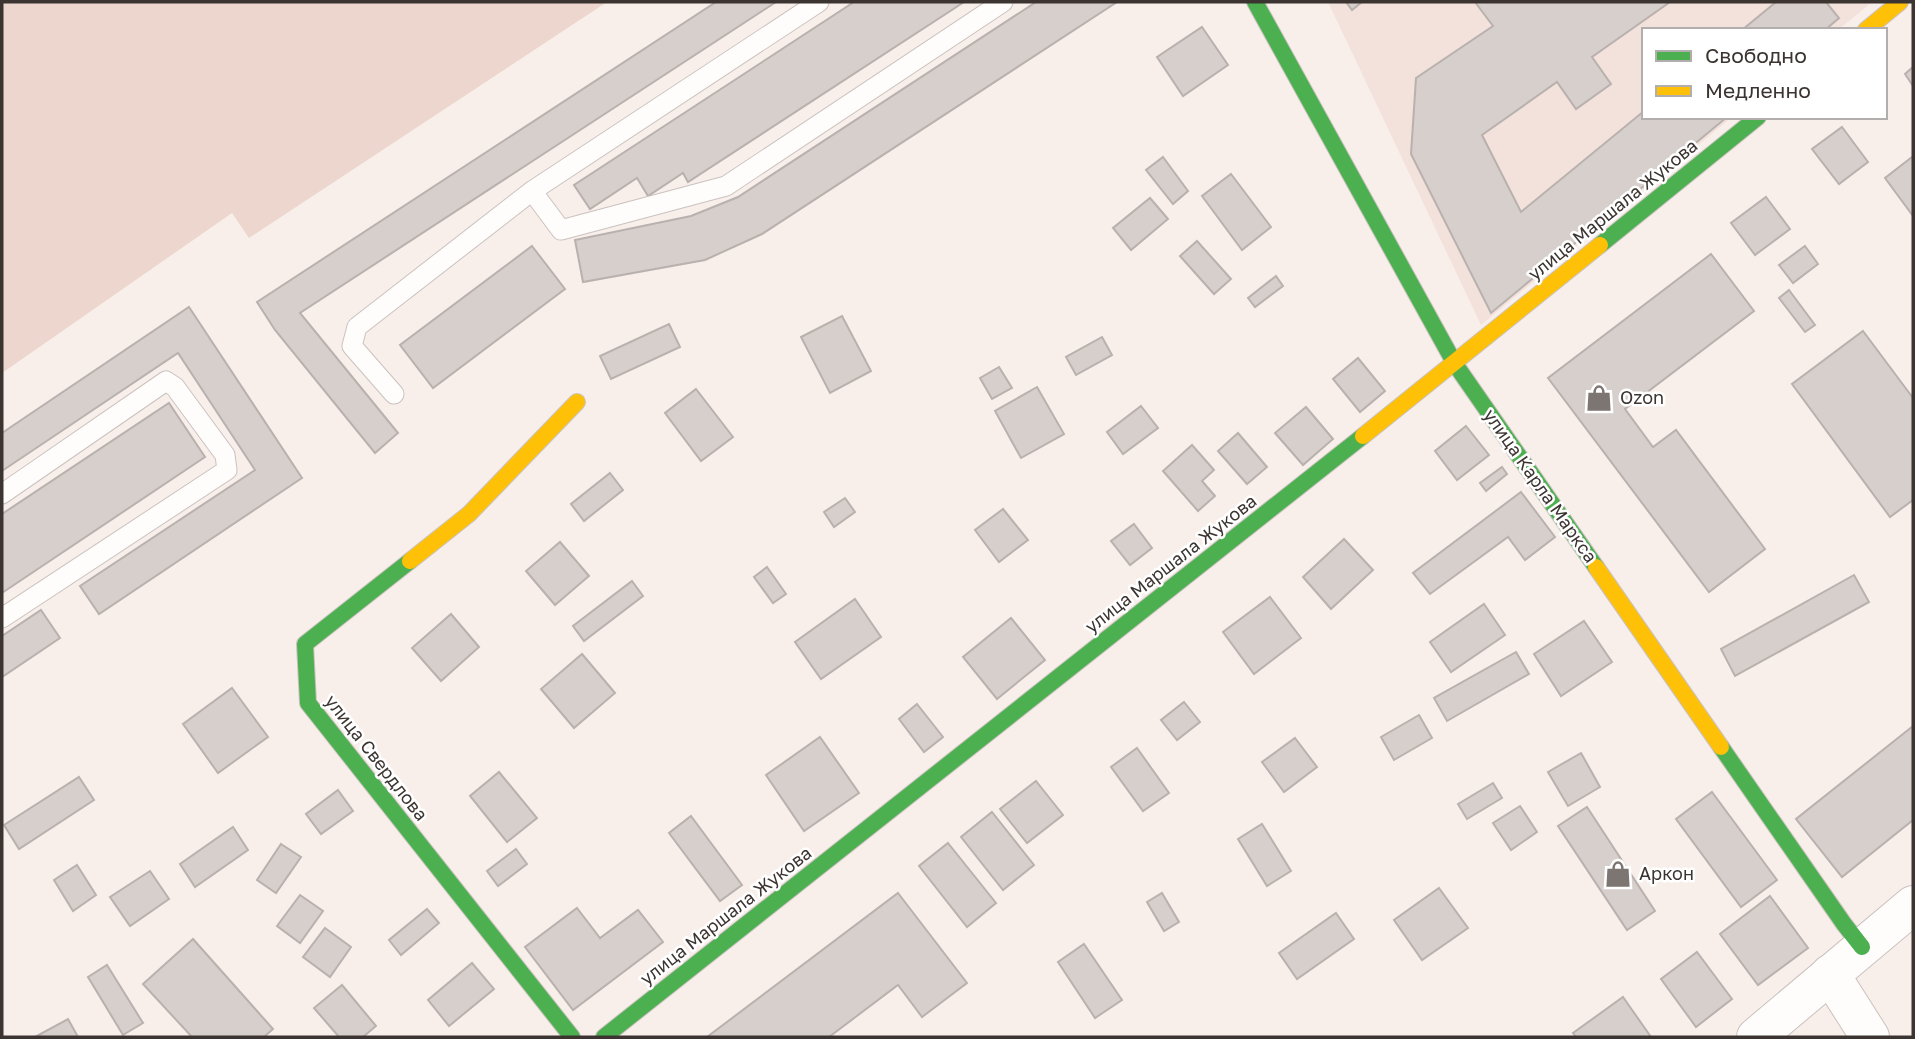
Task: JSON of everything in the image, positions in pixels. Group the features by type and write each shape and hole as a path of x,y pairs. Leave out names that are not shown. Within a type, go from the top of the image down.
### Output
{"street":[{"name":"улица Карла Маркса","path":"1255,2 1455,364 1844,924 1863,947"},
{"path":"1868,28 1900,2"},
{"name":"улица Маршала Жукова","path":"604,1037 1455,364 1756,119"},
{"name":"улица Свердлова","path":"572,1037 308,703 305,644 468,514 577,402"},
{"path":"1756,1037 1913,905"},
{"path":"1830,974 1870,1037"}],"lane":[{"path":"394,394 352,346 357,327 532,191 819,2"},
{"path":"532,191 561,230 726,186 1003,2"},
{"path":"2,494 166,382 175,387 225,455 227,470 2,618"}],"shaded area":[{"path":"2,2 607,2 249,238 232,213 2,373"},
{"path":"1328,2 1872,2 1840,28 1642,28 1642,119 1730,119 1481,325"}],"building":[{"path":"716,2 776,2 300,313 398,433 375,453 275,330 257,302"},
{"path":"854,2 964,2 688,182 683,173 648,196 637,178 590,209 574,185"},
{"path":"1036,2 1117,2 762,234 705,260 583,282 575,240 691,216 738,197"},
{"path":"1346,2 1362,2 1352,10"},
{"path":"1475,2 1670,2 1592,57 1611,84 1576,109 1557,82 1482,135 1521,212 1642,113 1642,119 1725,119 1491,313 1411,154 1416,78 1493,26"},
{"path":"1776,2 1826,2 1839,18 1827,28 1744,28"},
{"path":"1202,27 1228,65 1183,96 1157,57"},
{"path":"1913,67 1913,86 1905,74"},
{"path":"1842,127 1868,162 1839,184 1812,149"},
{"path":"1163,157 1188,191 1173,204 1146,170"},
{"path":"1912,157 1913,159 1913,216 1885,178"},
{"path":"1231,174 1271,227 1242,250 1202,196"},
{"path":"1766,197 1790,229 1755,255 1731,223"},
{"path":"1150,198 1168,219 1131,250 1113,228"},
{"path":"1197,241 1231,279 1214,294 1180,256"},
{"path":"532,246 565,289 433,388 400,345"},
{"path":"1805,246 1818,264 1793,283 1779,265"},
{"path":"1711,254 1754,311 1625,409 1653,447 1676,430 1765,549 1709,592 1548,378"},
{"path":"1276,276 1283,286 1255,307 1248,298"},
{"path":"1789,290 1815,325 1805,332 1779,298"},
{"path":"189,307 302,478 99,614 80,586 255,470 178,353 2,471 2,433"},
{"path":"842,316 871,371 830,393 801,337"},
{"path":"669,324 680,347 611,379 600,356"},
{"path":"1863,331 1913,398 1913,500 1890,517 1792,384"},
{"path":"1102,337 1112,355 1076,375 1066,357"},
{"path":"1358,358 1385,391 1360,412 1333,379"},
{"path":"999,367 1012,388 992,399 980,378"},
{"path":"1037,387 1064,434 1021,458 995,411"},
{"path":"696,389 733,437 701,461 665,413"},
{"path":"169,403 205,457 2,593 2,514"},
{"path":"1141,406 1158,428 1123,454 1107,432"},
{"path":"1306,407 1333,439 1303,465 1275,433"},
{"path":"1466,426 1489,455 1457,480 1435,451"},
{"path":"1238,433 1267,467 1247,484 1218,451"},
{"path":"1192,445 1214,470 1202,481 1215,496 1198,511 1163,471"},
{"path":"1502,467 1507,474 1486,491 1480,483"},
{"path":"610,473 623,490 584,521 571,504"},
{"path":"1521,492 1555,537 1525,560 1508,537 1430,594 1413,573"},
{"path":"845,498 855,512 834,527 824,512"},
{"path":"1003,509 1028,540 999,562 975,530"},
{"path":"1134,524 1152,548 1130,565 1111,541"},
{"path":"1344,539 1373,570 1331,609 1303,577"},
{"path":"560,542 589,576 555,605 526,571"},
{"path":"767,567 786,594 773,603 754,577"},
{"path":"1854,575 1869,602 1735,676 1721,649"},
{"path":"632,581 643,596 584,641 573,626"},
{"path":"1270,597 1301,638 1254,674 1223,632"},
{"path":"855,599 881,637 821,679 795,642"},
{"path":"1484,604 1505,635 1451,672 1430,642"},
{"path":"41,610 60,638 2,677 2,636"},
{"path":"451,614 479,647 441,681 412,648"},
{"path":"1011,618 1045,660 997,699 963,657"},
{"path":"1584,621 1612,662 1561,696 1534,654"},
{"path":"1516,652 1529,674 1447,721 1434,698"},
{"path":"582,654 615,693 574,728 541,689"},
{"path":"232,688 268,737 218,773 183,724"},
{"path":"1184,702 1200,722 1177,740 1161,720"},
{"path":"917,704 943,737 924,752 899,719"},
{"path":"1419,715 1432,738 1394,760 1381,737"},
{"path":"1913,726 1913,820 1842,877 1796,819"},
{"path":"820,737 859,793 804,831 766,775"},
{"path":"1295,738 1317,767 1284,792 1262,762"},
{"path":"1137,748 1169,793 1143,811 1111,767"},
{"path":"1581,753 1600,787 1568,806 1548,772"},
{"path":"499,772 537,818 507,842 470,796"},
{"path":"79,777 94,800 19,849 4,825"},
{"path":"1036,781 1063,815 1027,843 1000,809"},
{"path":"1493,783 1502,798 1467,819 1458,804"},
{"path":"338,790 353,811 321,834 306,814"},
{"path":"1712,792 1777,880 1741,907 1676,819"},
{"path":"1520,806 1537,832 1511,850 1493,823"},
{"path":"1587,807 1655,911 1627,930 1558,826"},
{"path":"992,812 1034,865 1003,890 961,837"},
{"path":"691,816 742,885 720,901 669,833"},
{"path":"1262,824 1291,871 1267,886 1238,839"},
{"path":"233,827 248,850 195,887 180,864"},
{"path":"948,843 996,903 967,927 919,866"},
{"path":"281,844 301,857 276,893 257,880"},
{"path":"516,849 527,864 498,886 487,871"},
{"path":"77,865 96,895 73,911 54,880"},
{"path":"150,871 169,899 130,926 110,897"},
{"path":"1439,888 1468,928 1422,960 1394,920"},
{"path":"898,893 967,983 922,1017 898,985 829,1037 707,1037"},
{"path":"1162,893 1179,922 1164,931 1147,902"},
{"path":"300,895 323,911 300,943 277,926"},
{"path":"1770,896 1808,948 1758,985 1720,934"},
{"path":"577,908 600,938 638,910 663,942 573,1010 525,947"},
{"path":"427,909 439,923 401,955 389,940"},
{"path":"1336,913 1354,939 1297,979 1279,953"},
{"path":"325,928 351,947 330,977 303,957"},
{"path":"193,939 273,1029 264,1037 192,1037 143,984"},
{"path":"1084,944 1122,1000 1095,1018 1058,962"},
{"path":"1697,952 1732,999 1696,1027 1661,979"},
{"path":"472,963 494,989 449,1026 428,1000"},
{"path":"107,965 143,1023 123,1035 88,977"},
{"path":"342,985 376,1026 363,1037 339,1037 314,1008"},
{"path":"1623,997 1651,1037 1576,1037 1573,1033"},
{"path":"68,1019 78,1037 35,1037"}],"traffic: fast":[{"path":"1255,2 1455,364 1596,567"},
{"path":"1600,245 1756,119"},
{"path":"604,1037 1363,436"},
{"path":"410,561 305,644 308,703 572,1037"},
{"path":"1721,747 1862,947"}],"traffic: slow":[{"path":"1868,28 1900,2"},
{"path":"1363,436 1600,245"},
{"path":"410,561 469,514 577,402"},
{"path":"1596,567 1721,747"}],"place":[{"name":"Ozon","path":"1599,398"},
{"name":"Аркон","path":"1618,874"}]}
